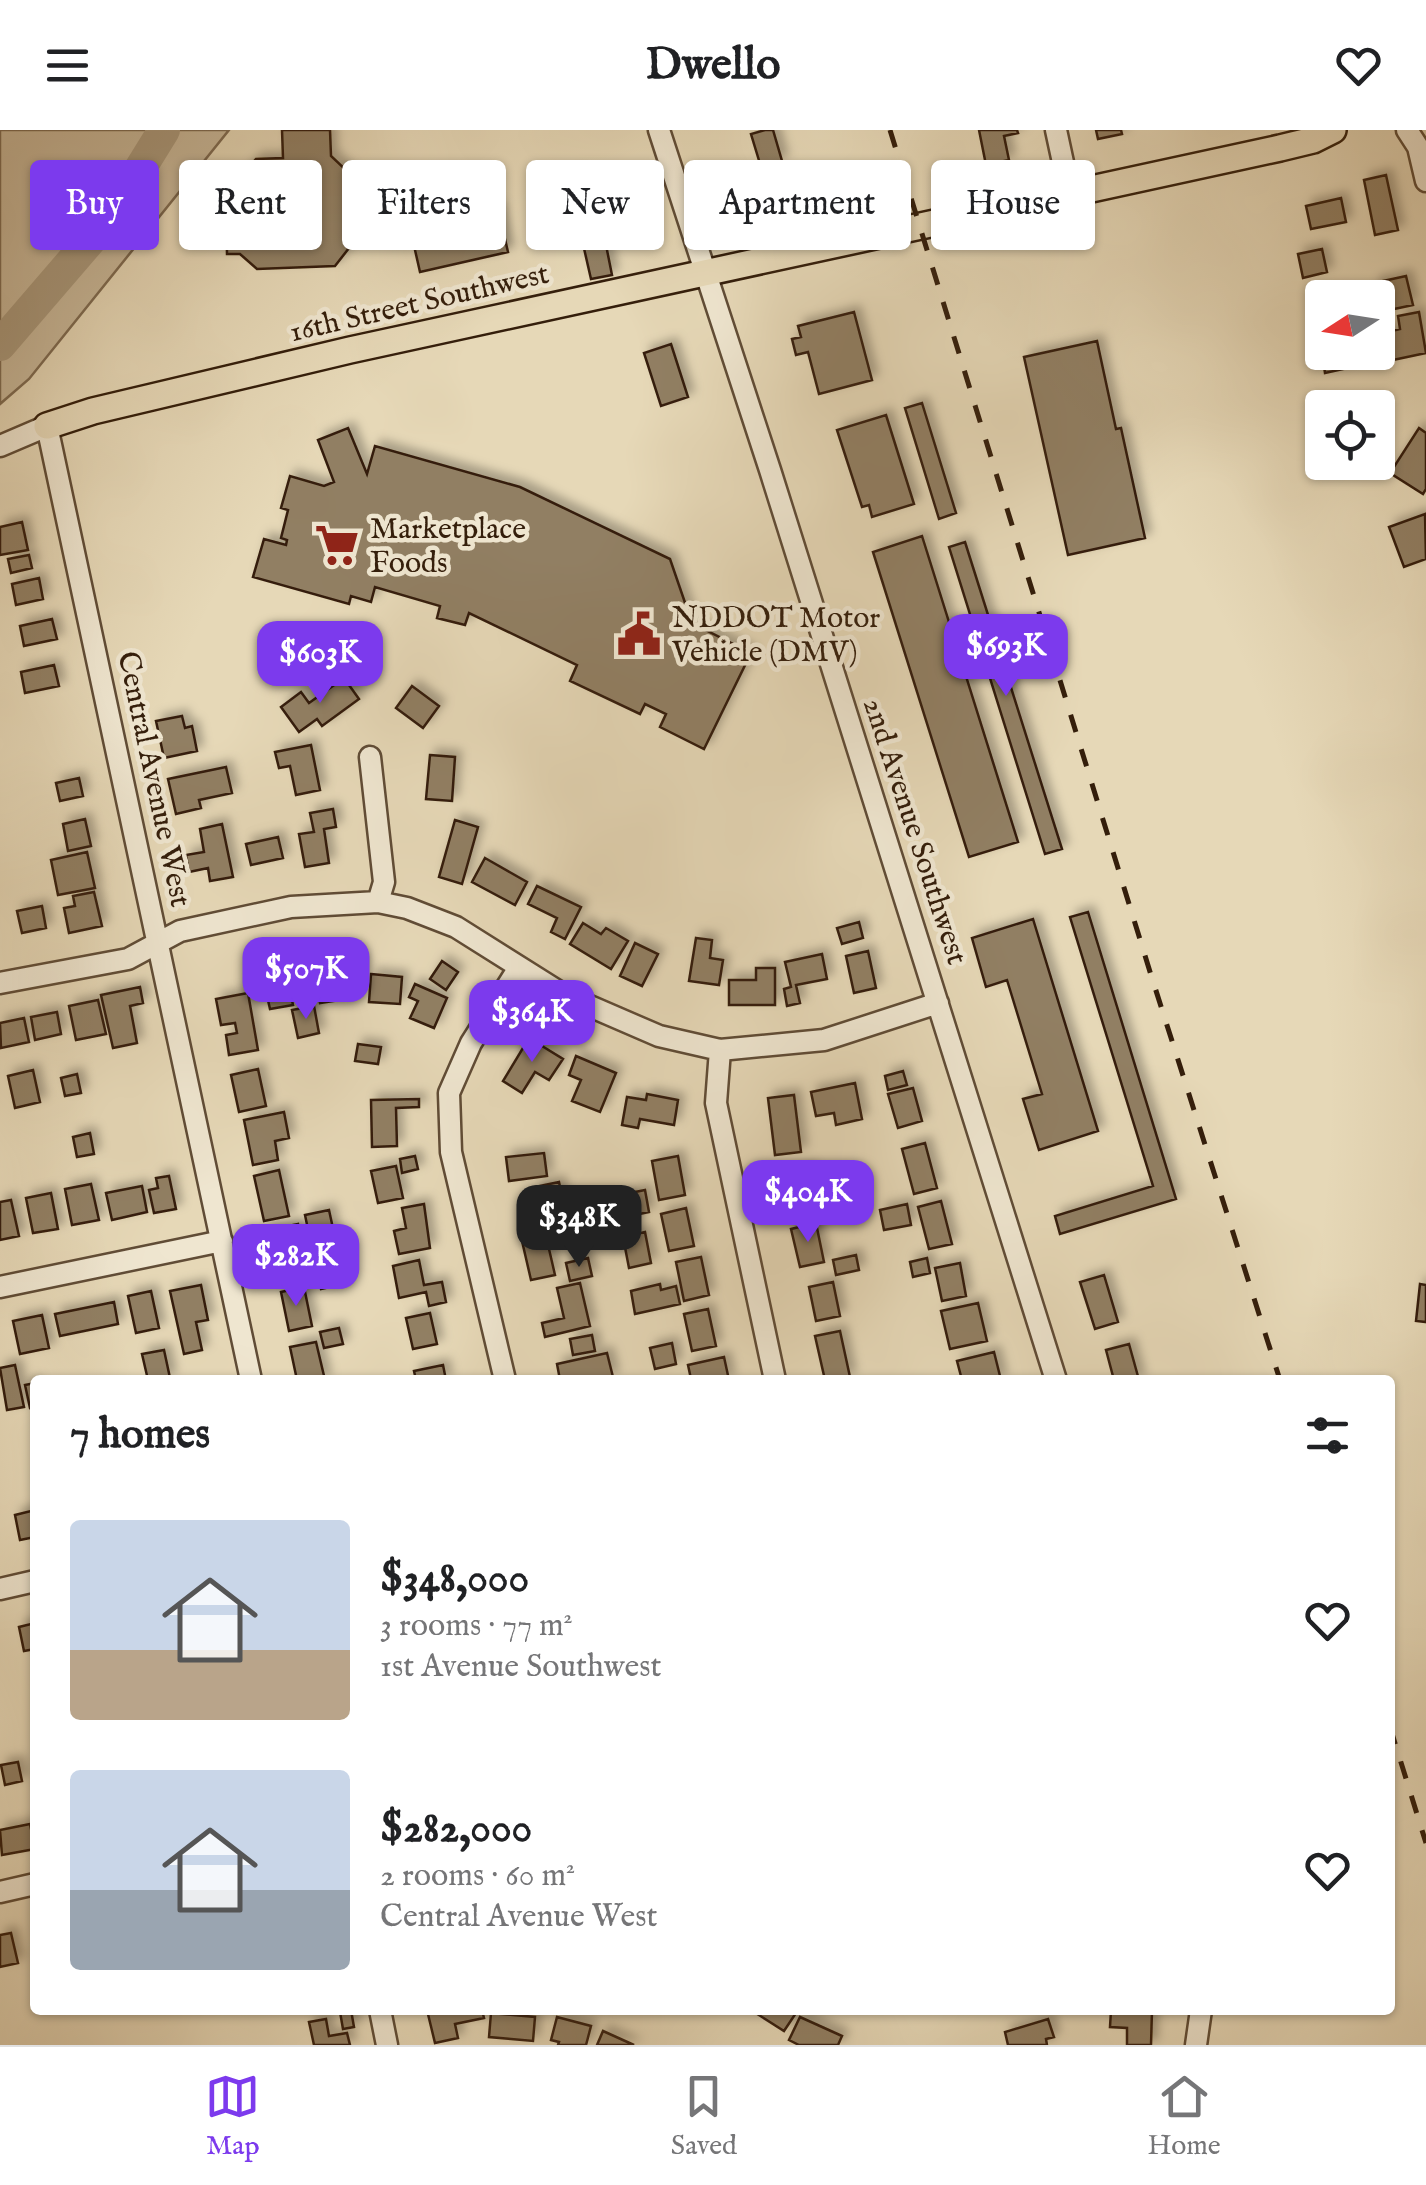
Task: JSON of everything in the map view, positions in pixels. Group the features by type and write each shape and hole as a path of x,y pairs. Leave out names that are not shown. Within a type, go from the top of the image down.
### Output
{"main road":[{"name":"16th Street Southwest","path":"1095,189 1313,140 1333,130"},
{"name":"16th Street Southwest","path":"47,426 93,411 350,350 931,224"}],"street":[{"name":"2nd Avenue Southwest","path":"659,130 1054,1375"},
{"path":"1056,130 1062,160"},
{"path":"1407,130 1418,148 1426,181"},
{"path":"0,446 47,426"},
{"name":"Central Avenue West","path":"47,426 251,1375"},
{"path":"370,757 384,882 378,902"},
{"path":"0,983 128,959 180,931 292,907 378,902 407,908 456,927 564,995 659,1036 720,1050 824,1040 938,1004"},
{"path":"504,1375 451,1152 449,1094 471,1043 518,968"},
{"path":"720,1050 716,1103 774,1375"},
{"path":"0,1287 222,1242"},
{"path":"0,1589 30,1583"},
{"path":"0,1892 30,1885"},
{"path":"381,2015 387,2045"}],"shaded area":[{"path":"0,130 229,130 205,160 179,160 179,192 159,217 159,160 30,160 30,250 133,250 29,379 0,404"}],"building":[{"path":"282,130 330,130 331,156 342,166 342,250 347,250 335,266 257,269 240,254 227,254 227,250 322,250 322,160 255,160 283,158"},
{"path":"773,130 782,160 759,160 751,134"},
{"path":"979,130 1017,130 1018,133 1004,136 1009,160 985,160"},
{"path":"1096,130 1121,130 1122,134 1098,139"},
{"path":"1386,175 1398,230 1375,235 1364,180"},
{"path":"1341,198 1346,222 1311,229 1306,206"},
{"path":"506,243 508,252 420,272 415,250 506,250"},
{"path":"1322,249 1327,272 1303,278 1298,254"},
{"path":"584,250 607,250 612,275 591,279"},
{"path":"1406,276 1413,305 1395,309 1395,280 1388,280"},
{"path":"854,312 872,380 819,394 808,352 796,355 792,339 801,337 798,326"},
{"path":"1419,312 1426,353 1395,360 1398,316"},
{"path":"1097,341 1145,538 1068,555 1024,357"},
{"path":"671,344 688,397 661,406 644,353"},
{"path":"922,403 956,513 939,519 905,408"},
{"path":"886,415 914,504 872,517 869,505 862,507 837,430"},
{"path":"348,428 367,474 375,446 520,487 670,559 692,623 751,653 704,749 660,727 666,714 645,704 640,714 570,681 577,665 469,613 465,625 437,618 440,606 375,587 371,602 351,596 349,604 253,577 264,539 286,545 287,540 281,538 288,510 281,508 290,476 324,486 334,482 318,440"},
{"path":"1419,428 1426,433 1423,494 1395,476 1395,465"},
{"path":"1425,514 1426,559 1404,567 1389,527"},
{"path":"22,522 28,550 0,555 0,527"},
{"path":"922,536 1018,842 969,857 873,552"},
{"path":"965,542 1062,849 1045,854 949,547"},
{"path":"29,555 32,568 11,573 8,559"},
{"path":"39,578 43,599 16,605 12,584"},
{"path":"52,619 57,639 24,646 20,626"},
{"path":"54,665 59,686 25,693 21,672"},
{"path":"344,678 359,699 322,726 317,719 299,732 281,707 301,692 309,703"},
{"path":"412,686 439,706 423,728 396,708"},
{"path":"182,716 185,728 192,726 197,751 164,758 156,721"},
{"path":"311,745 320,790 296,795 290,766 279,768 275,752"},
{"path":"430,755 455,757 452,801 426,799"},
{"path":"226,767 232,793 199,800 201,808 176,814 168,779"},
{"path":"79,778 83,796 60,801 56,783"},
{"path":"333,809 336,827 324,829 329,863 305,867 299,834 314,832 310,813"},
{"path":"85,819 91,846 68,851 63,824"},
{"path":"455,820 478,827 462,884 439,877"},
{"path":"222,824 233,877 210,881 208,868 189,872 186,855 204,852 200,829"},
{"path":"278,837 283,858 251,865 246,844"},
{"path":"87,852 95,888 58,895 51,860"},
{"path":"485,858 527,882 515,905 472,882"},
{"path":"537,886 581,907 565,939 551,932 557,918 528,904"},
{"path":"94,892 102,926 69,933 64,908 75,906 73,896"},
{"path":"42,906 46,928 22,933 17,911"},
{"path":"1088,912 1176,1199 1060,1234 1055,1216 1153,1186 1070,917"},
{"path":"1033,919 1098,1131 1039,1150 1023,1099 1042,1094 1007,980 986,987 972,938"},
{"path":"859,922 863,938 842,944 837,928"},
{"path":"583,923 601,934 606,928 628,941 611,969 570,944"},
{"path":"696,938 712,940 710,958 723,960 719,985 689,981"},
{"path":"635,943 658,954 642,986 620,976"},
{"path":"355,951 358,972 350,973 353,998 320,1003 316,977 344,973 341,953"},
{"path":"868,951 876,988 854,993 846,956"},
{"path":"822,954 827,979 796,985 800,1003 787,1006 784,989 791,987 785,962"},
{"path":"442,961 458,972 446,990 430,979"},
{"path":"756,968 775,968 775,1005 729,1005 729,980 756,980"},
{"path":"286,973 293,1005 270,1009 263,978"},
{"path":"371,974 402,977 400,1004 369,1002"},
{"path":"415,984 447,998 434,1028 410,1018 418,1001 409,997"},
{"path":"140,987 143,1003 130,1006 137,1043 113,1048 101,995"},
{"path":"248,993 258,1050 229,1055 226,1035 237,1033 235,1023 221,1025 216,999"},
{"path":"98,1000 106,1034 76,1040 69,1006"},
{"path":"314,1006 319,1033 298,1038 292,1010"},
{"path":"57,1012 61,1034 35,1040 31,1017"},
{"path":"24,1018 29,1042 1,1048 0,1023"},
{"path":"529,1038 563,1059 549,1080 535,1072 522,1093 503,1081"},
{"path":"358,1044 381,1047 378,1064 355,1061"},
{"path":"576,1056 616,1073 600,1112 572,1101 581,1080 569,1075"},
{"path":"258,1069 266,1106 239,1112 231,1075"},
{"path":"33,1070 40,1102 15,1108 8,1076"},
{"path":"903,1071 907,1085 888,1090 885,1076"},
{"path":"77,1074 81,1093 65,1096 61,1078"},
{"path":"855,1083 862,1119 836,1125 834,1113 816,1116 811,1092"},
{"path":"913,1088 922,1121 898,1128 888,1094"},
{"path":"647,1094 678,1100 674,1125 640,1119 638,1128 622,1125 627,1097 646,1100"},
{"path":"794,1095 801,1152 775,1155 768,1098"},
{"path":"419,1099 419,1107 396,1108 397,1146 372,1147 371,1100"},
{"path":"284,1112 289,1138 275,1141 278,1160 253,1165 244,1120"},
{"path":"90,1133 94,1154 77,1157 73,1137"},
{"path":"925,1143 937,1188 914,1194 902,1149"},
{"path":"544,1153 547,1176 509,1181 506,1157"},
{"path":"415,1156 418,1169 402,1173 400,1159"},
{"path":"678,1156 685,1195 659,1200 652,1161"},
{"path":"396,1166 403,1198 378,1203 371,1171"},
{"path":"809,1169 818,1209 792,1214 784,1175"},
{"path":"279,1170 289,1216 264,1221 254,1176"},
{"path":"169,1176 176,1209 154,1213 149,1190 158,1188 156,1178"},
{"path":"559,1182 566,1215 543,1220 535,1187"},
{"path":"91,1184 99,1220 72,1225 65,1189"},
{"path":"142,1186 147,1212 112,1220 106,1193"},
{"path":"645,1190 649,1212 630,1216 625,1194"},
{"path":"844,1191 849,1214 830,1218 825,1195"},
{"path":"51,1193 58,1229 33,1233 26,1198"},
{"path":"11,1200 19,1236 0,1240 0,1202"},
{"path":"941,1201 952,1244 929,1249 918,1207"},
{"path":"424,1204 430,1248 399,1254 394,1231 406,1228 402,1208"},
{"path":"907,1204 911,1225 884,1230 880,1210"},
{"path":"686,1208 694,1246 669,1251 661,1214"},
{"path":"329,1210 334,1233 310,1239 305,1215"},
{"path":"540,1214 544,1233 523,1238 519,1218"},
{"path":"816,1223 824,1262 800,1267 791,1229"},
{"path":"298,1224 302,1242 292,1244 297,1270 273,1275 264,1231"},
{"path":"645,1232 651,1263 629,1268 623,1237"},
{"path":"546,1236 555,1275 531,1280 522,1241"},
{"path":"856,1255 859,1270 836,1275 833,1260"},
{"path":"701,1257 709,1295 684,1301 676,1262"},
{"path":"588,1258 592,1276 570,1281 566,1263"},
{"path":"927,1258 930,1273 913,1277 910,1262"},
{"path":"419,1260 424,1285 442,1282 446,1302 429,1306 426,1292 399,1298 393,1266"},
{"path":"960,1263 966,1296 942,1301 935,1268"},
{"path":"336,1269 339,1285 321,1289 317,1273"},
{"path":"1104,1275 1118,1322 1095,1329 1080,1282"},
{"path":"833,1282 840,1316 816,1321 809,1287"},
{"path":"580,1283 590,1326 545,1337 542,1323 564,1318 557,1288"},
{"path":"660,1284 661,1290 676,1286 680,1304 635,1314 631,1291"},
{"path":"1420,1284 1426,1285 1426,1322 1416,1321"},
{"path":"201,1285 208,1320 196,1322 202,1350 184,1354 170,1291"},
{"path":"304,1287 312,1326 289,1331 281,1292"},
{"path":"151,1291 159,1328 136,1333 128,1296"},
{"path":"114,1302 118,1324 60,1336 55,1314"},
{"path":"978,1303 987,1341 950,1349 941,1311"},
{"path":"708,1309 716,1346 692,1351 684,1314"},
{"path":"430,1313 437,1344 413,1349 406,1318"},
{"path":"42,1315 49,1348 20,1354 13,1321"},
{"path":"339,1328 343,1344 324,1348 320,1332"},
{"path":"840,1331 850,1375 824,1375 815,1336"},
{"path":"592,1335 595,1351 573,1355 570,1339"},
{"path":"316,1342 324,1375 296,1375 290,1347"},
{"path":"672,1343 676,1364 655,1369 650,1348"},
{"path":"1129,1344 1138,1375 1113,1375 1106,1350"},
{"path":"164,1350 169,1375 147,1375 142,1354"},
{"path":"994,1352 1000,1375 961,1375 957,1361"},
{"path":"607,1353 612,1375 559,1375 557,1364"},
{"path":"724,1357 728,1375 690,1375 688,1365"},
{"path":"15,1365 24,1407 7,1410 0,1368"},
{"path":"443,1365 445,1375 415,1375 414,1371"},
{"path":"30,1511 30,1538 20,1540 15,1515"},
{"path":"30,1624 30,1650 24,1651 19,1627"},
{"path":"18,1762 22,1781 5,1785 1,1765"},
{"path":"30,1824 30,1850 2,1855 0,1830"},
{"path":"11,1933 18,1963 0,1967 0,1935"},
{"path":"341,2015 352,2015 354,2027 343,2029"},
{"path":"428,2015 483,2015 484,2018 455,2024 458,2038 435,2043"},
{"path":"491,2015 535,2017 533,2041 489,2037"},
{"path":"759,2015 795,2015 784,2031"},
{"path":"1111,2015 1152,2015 1151,2045 1127,2045 1127,2028 1110,2027"},
{"path":"557,2017 591,2026 586,2045 558,2045 559,2042 551,2040"},
{"path":"800,2017 842,2036 838,2045 799,2045 789,2040"},
{"path":"326,2019 329,2036 347,2033 350,2045 314,2045 309,2022"},
{"path":"1048,2019 1054,2037 1046,2039 1047,2045 1008,2045 1005,2032"},
{"path":"603,2031 634,2045 597,2045"}],"waterway":[{"path":"0,345 111,216 164,130"}],"railway":[{"path":"890,130 1278,1375"},
{"path":"1395,1743 1426,1843"}],"place":[{"name":"Marketplace Foods","path":"337,545"},
{"name":"NDDOT Motor Vehicle (DMV)","path":"639,634"}]}
